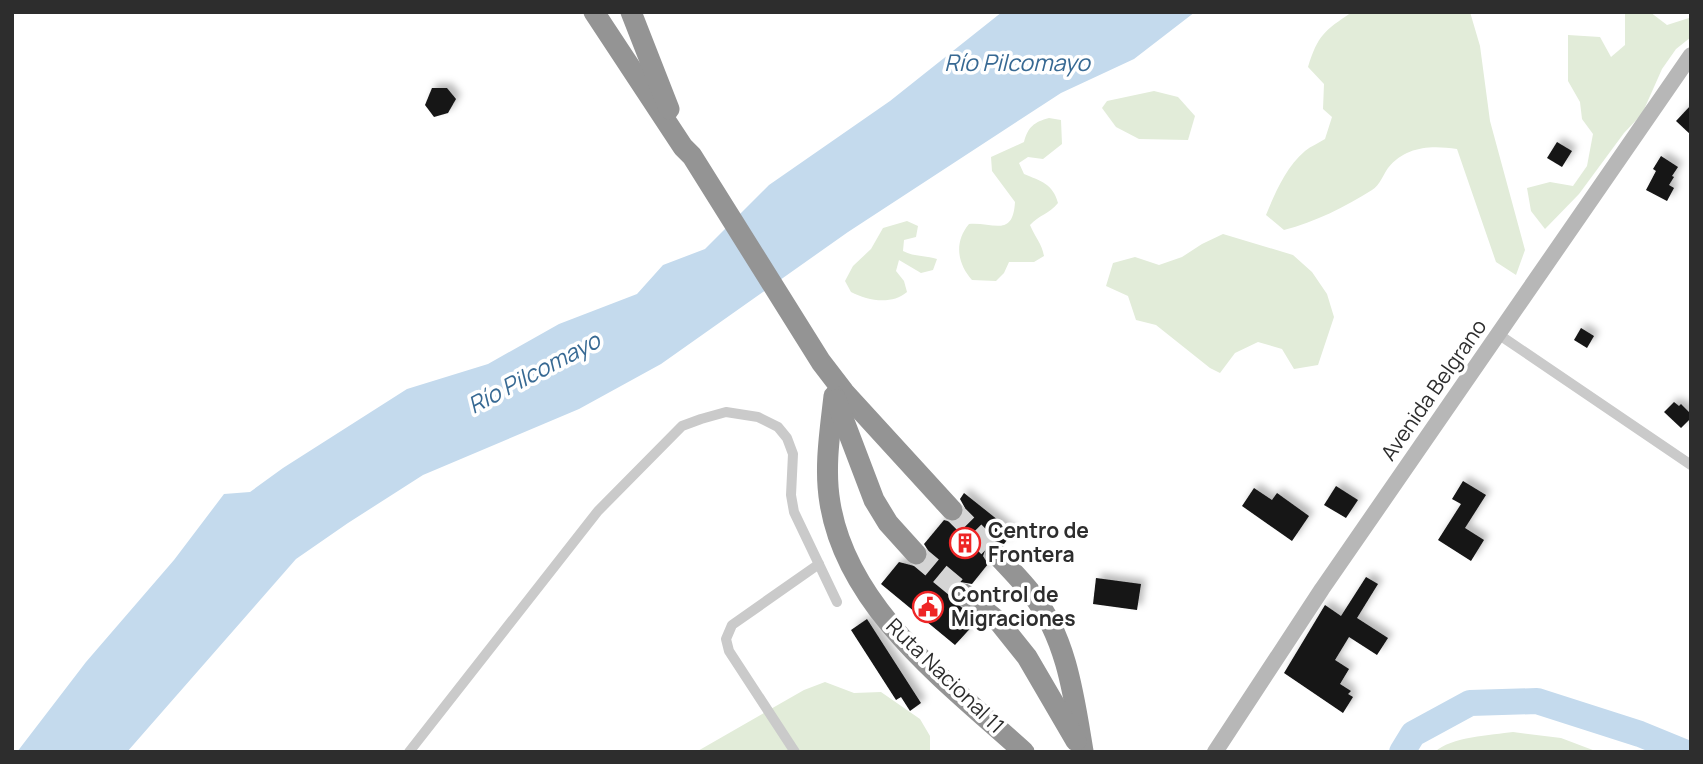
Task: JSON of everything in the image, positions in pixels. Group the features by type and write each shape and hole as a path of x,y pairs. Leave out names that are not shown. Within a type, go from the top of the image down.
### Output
{"highway":[{"path":"594,12 683,147"},
{"path":"631,12 683,147"},
{"name":"Ruta Nacional 11","path":"683,147 692,156 821,362 844,393 952,510"},
{"name":"Ruta Nacional 11","path":"821,362 874,500 888,523 916,554"},
{"name":"Ruta Nacional 11","path":"834,396 827,460 830,504 841,542 856,577 886,622 1024,752"},
{"path":"996,554 1033,595 1056,634 1074,699 1083,752"},
{"path":"964,594 999,622 1027,657 1083,752"}],"street":[{"name":"Avenida Belgrano","path":"1215,752 1322,589 1691,55"},
{"path":"1498,334 1691,465"},
{"path":"409,752 598,511 682,426 726,412 758,417 778,427 787,438 793,454 791,495 794,512 837,602"},
{"path":"795,752 729,651 726,639 732,625 819,564"}],"green space":[{"path":"1352,12 1470,12 1480,46 1490,121 1525,250 1516,275 1496,262 1457,149 1428,147 1411,151 1388,168 1372,190 1307,223 1284,230 1266,215 1277,189 1292,165 1305,151 1325,139 1332,117 1323,109 1324,84 1308,67 1323,35"},
{"path":"1625,12 1650,12 1667,25 1689,18 1691,12 1691,37 1676,49 1662,69 1642,114 1624,133 1579,194 1545,229 1531,211 1527,188 1550,182 1573,186 1587,166 1593,134 1582,119 1580,102 1568,81 1568,35 1600,37 1611,57 1625,45"},
{"path":"1154,91 1178,97 1195,116 1188,140 1139,139 1116,127 1102,108 1107,101"},
{"path":"1049,118 1061,120 1062,144 1043,159 1028,157 1019,163 1024,174 1050,187 1058,203 1030,225 1044,256 1034,262 1009,262 996,281 972,280 963,267 959,252 964,231 969,224 1006,224 1013,213 1015,202 992,171 991,157 1024,142 1032,126"},
{"path":"907,221 918,226 916,237 904,240 903,251 937,259 933,270 921,273 899,260 896,271 904,281 907,292 901,296 880,300 851,292 845,281 853,266 871,249 883,228"},
{"path":"1223,234 1293,255 1312,272 1327,294 1334,317 1318,365 1294,369 1282,349 1258,342 1235,353 1220,373 1156,325 1136,320 1128,296 1106,286 1113,263 1135,257 1159,265 1182,257"},
{"path":"825,682 854,693 881,692 920,719 930,736 930,752 696,752 804,690"},
{"path":"1513,732 1561,738 1598,752 1435,752 1461,740"}],"water":[{"name":"Río Pilcomayo","path":"1002,12 1195,12 1134,59 1061,93 848,232 661,364 579,409 423,475 296,559 127,752 17,752 86,662 174,560 224,494 250,492 407,389 488,364 559,324 637,294 663,265 705,249 769,185 890,101"}],"building":[{"path":"432,88 447,88 456,99 448,113 434,117 425,105"},
{"path":"1691,105 1691,135 1676,121"},
{"path":"1557,142 1572,151 1562,167 1547,158"},
{"path":"1661,156 1678,167 1669,185 1674,188 1667,201 1646,190"},
{"path":"1581,328 1594,336 1587,348 1574,340"},
{"path":"1674,402 1679,406 1681,404 1691,414 1691,418 1681,428 1664,412"},
{"path":"1463,481 1486,495 1465,528 1484,540 1471,561 1438,540 1461,504 1452,499"},
{"path":"1336,486 1358,500 1346,518 1324,505"},
{"path":"1254,488 1272,500 1277,493 1309,516 1292,541 1242,506"},
{"name":"Centro de Frontera","path":"964,493 1013,532 1004,544 994,541 987,545 983,556 988,564 972,584 960,582 953,586 952,599 977,621 955,645 881,584 899,562 918,567 925,563 929,552 924,544 944,520 954,523 961,519 965,508 960,499"},
{"path":"1366,577 1378,584 1357,618 1388,638 1377,655 1349,637 1335,660 1349,669 1340,684 1351,691 1348,694 1353,697 1343,713 1284,673 1325,605 1341,616"},
{"path":"1096,578 1141,584 1137,610 1093,604"},
{"path":"867,619 921,703 910,711 901,697 896,700 851,630"}],"waterway":[{"path":"1402,752 1413,734 1470,703 1537,701 1640,734 1684,752"}],"tunnel":[{"path":"952,510 996,554"},
{"path":"916,554 964,594"}],"place":[{"name":"Centro de Frontera","path":"965,543"},
{"name":"Control de Migraciones","path":"928,607"}]}
